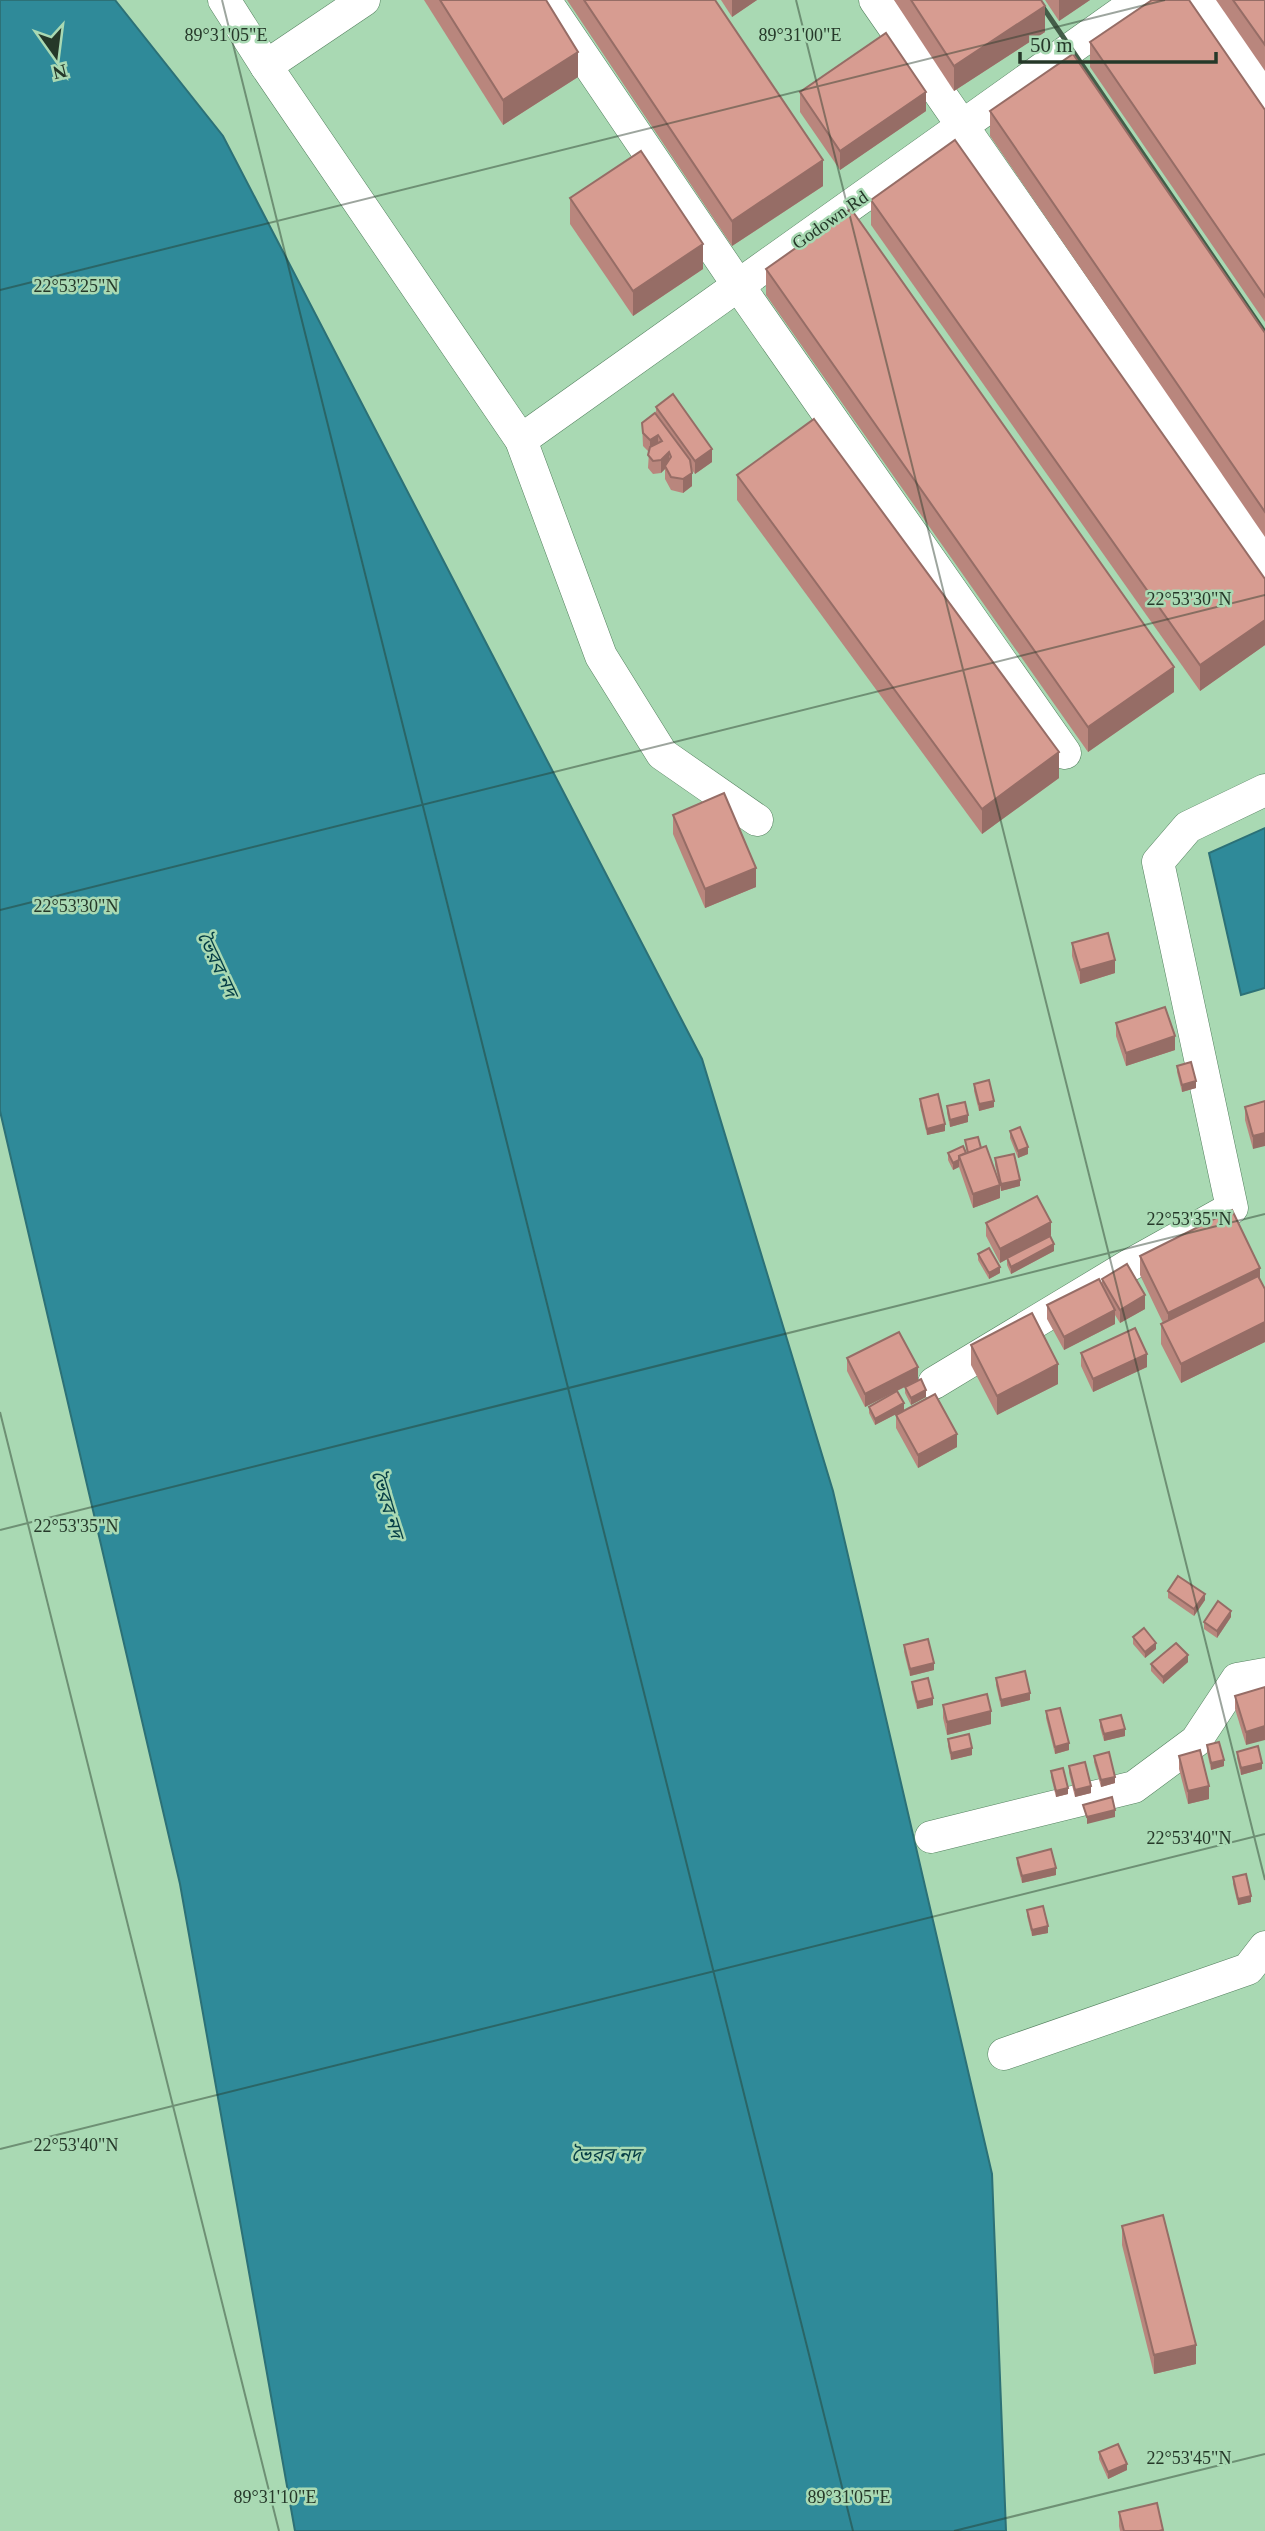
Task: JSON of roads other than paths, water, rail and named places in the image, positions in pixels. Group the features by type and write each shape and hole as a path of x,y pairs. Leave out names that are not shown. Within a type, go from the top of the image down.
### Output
{"street":[{"path":"224,0 266,66 521,440 601,656 662,754 757,820"},
{"path":"266,66 364,0"},
{"path":"545,0 738,285 1065,752"},
{"path":"875,0 1265,562"},
{"name":"Godown Rd","path":"521,440 1139,0"},
{"path":"1198,0 1265,98"},
{"path":"934,1382 1128,1266 1232,1208 1158,862 1188,827 1265,790"},
{"path":"931,1838 1134,1787 1196,1741 1237,1679 1265,1674"},
{"path":"1003,2054 1248,1969 1265,1947"}],"water":[{"name":"ভৈরব নদ","path":"0,0 115,0 223,136 702,1059 833,1491 992,2174 1006,2531 295,2531 180,1884 0,1111"},
{"path":"1265,828 1265,988 1241,995 1209,853"}],"railway":[{"path":"1038,0 1265,333"}]}
